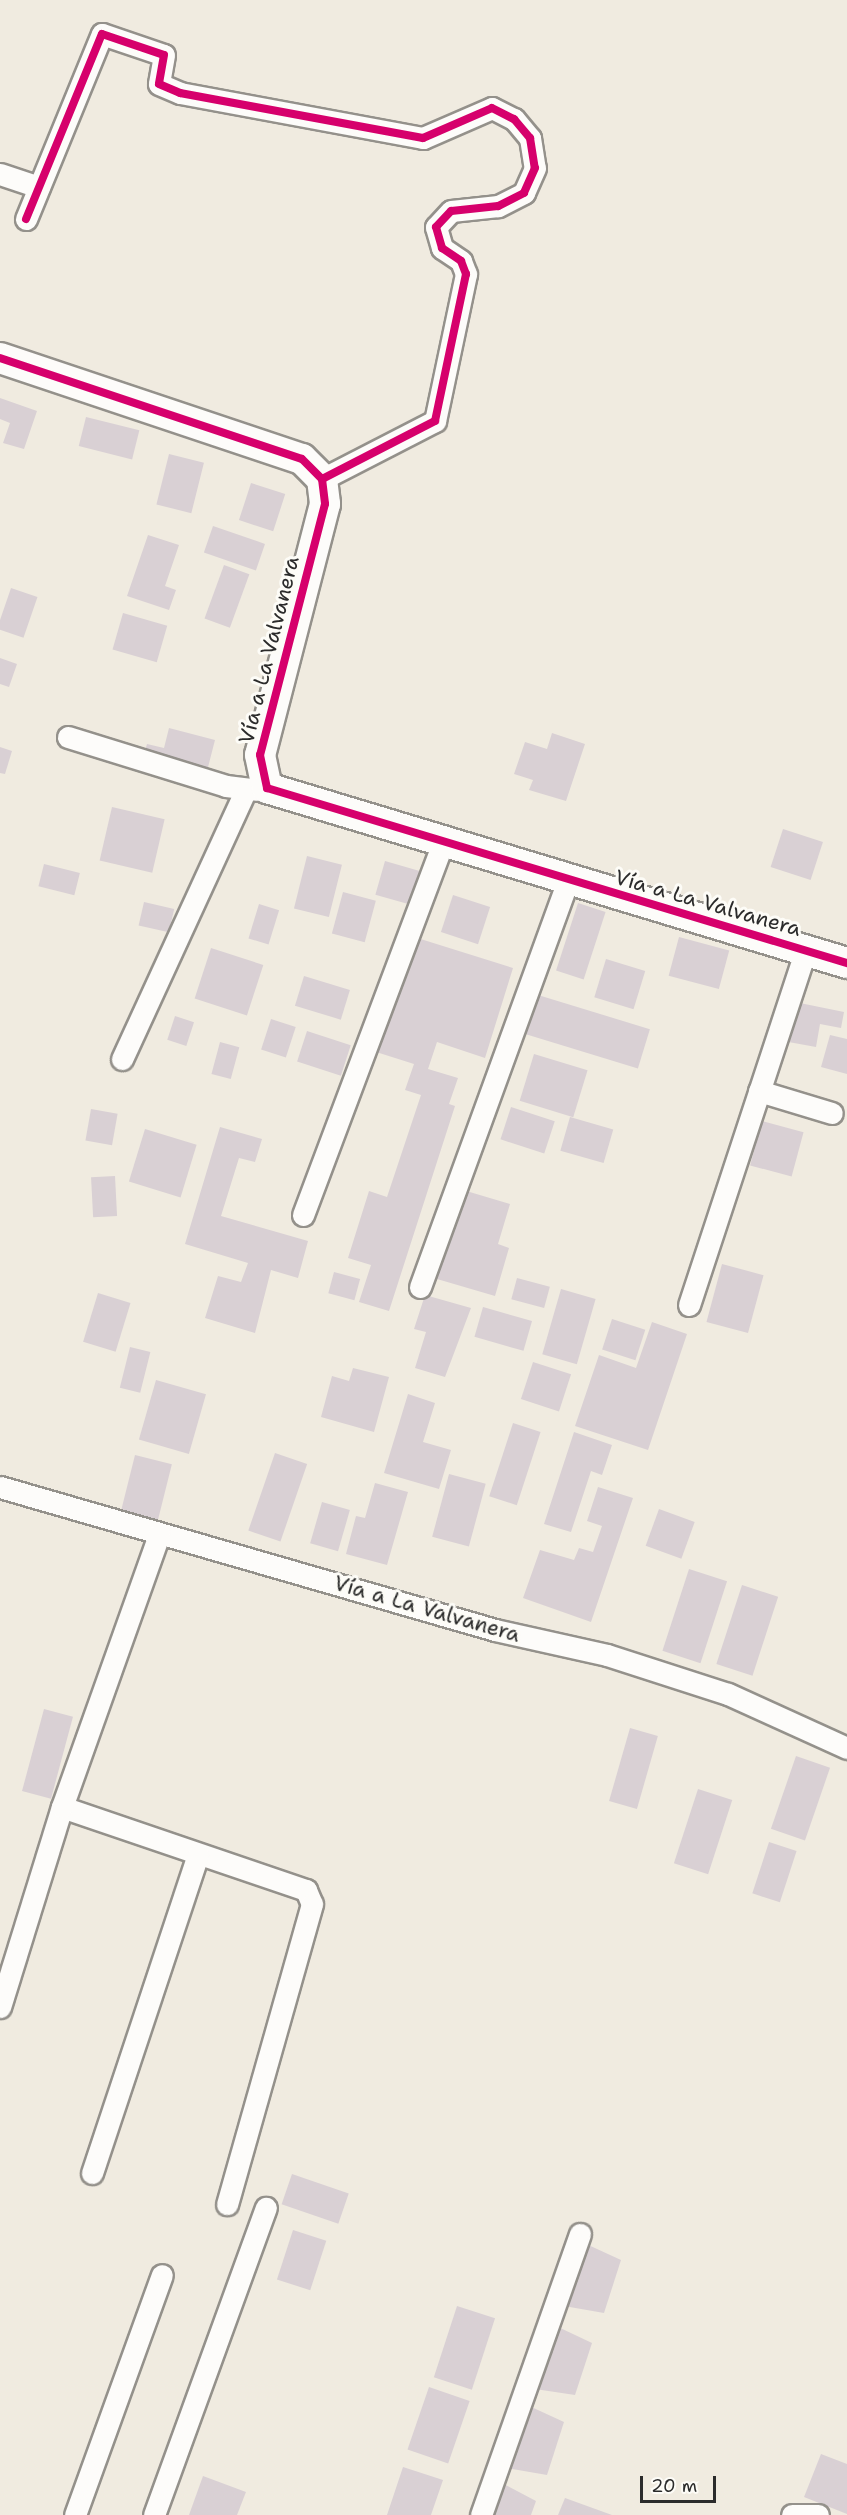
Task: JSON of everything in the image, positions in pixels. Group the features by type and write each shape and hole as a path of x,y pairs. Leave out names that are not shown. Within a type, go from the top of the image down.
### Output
{"street":[{"path":"0,358 302,459 322,479 435,421 466,274 461,261 442,248 436,227 451,211 498,206 524,193 535,168 530,138 514,118 492,108 423,138 180,93 159,84 164,55 102,34 26,219"},
{"path":"0,174 39,187"},
{"name":"Vía a La Valvanera","path":"322,479 325,504 260,755 256,790 443,843 567,883 806,949 847,963"},
{"path":"68,737 256,790 122,1059"},
{"path":"303,1215 443,843"},
{"path":"420,1287 567,883"},
{"path":"689,1305 806,949"},
{"path":"759,1091 832,1113"},
{"name":"Vía a La Valvanera","path":"0,1487 495,1630 607,1655 728,1694 847,1748"},
{"path":"0,2007 62,1807 159,1534"},
{"path":"62,1807 198,1855 293,1883 306,1890 312,1904 227,2204"},
{"path":"92,2173 198,1855"},
{"path":"154,2515 266,2208"},
{"path":"481,2515 579,2234"},
{"path":"75,2515 162,2276"},
{"path":"792,2515 818,2515"}],"building":[{"path":"0,398 37,411 24,449 3,443 10,423 0,419"},
{"path":"86,417 139,430 132,459 79,446"},
{"path":"169,454 204,463 191,513 156,504"},
{"path":"251,483 285,494 273,531 239,520"},
{"path":"213,526 265,544 256,570 204,552"},
{"path":"148,535 179,545 165,586 176,590 169,610 127,596"},
{"path":"224,565 249,574 230,628 205,619"},
{"path":"11,588 37,597 23,638 0,630 0,620"},
{"path":"123,613 167,626 157,662 113,650"},
{"path":"0,658 17,664 9,687 0,684"},
{"path":"169,728 215,740 206,775 143,758 147,744 164,748"},
{"path":"552,733 585,744 566,801 529,790 533,780 514,774 525,742 547,749"},
{"path":"0,747 12,751 5,774 0,773"},
{"path":"112,807 165,819 152,873 100,861"},
{"path":"783,829 823,842 811,880 771,867"},
{"path":"307,856 342,865 329,917 294,908"},
{"path":"385,861 420,871 410,905 375,895"},
{"path":"44,864 80,873 74,895 38,886"},
{"path":"343,892 376,901 365,942 332,934"},
{"path":"453,895 490,907 478,944 441,932"},
{"path":"144,902 174,909 169,932 139,925"},
{"path":"578,903 606,912 584,979 556,971"},
{"path":"259,904 279,910 269,945 248,938"},
{"path":"411,936 513,968 485,1058 437,1042 428,1069 458,1078 449,1104 455,1106 389,1311 359,1302 371,1265 348,1258 369,1191 387,1197 421,1095 405,1090 414,1064 373,1051"},
{"path":"679,937 729,950 719,989 669,976"},
{"path":"211,948 263,965 247,1015 195,998"},
{"path":"606,959 645,971 634,1009 594,997"},
{"path":"304,976 350,990 341,1020 295,1006"},
{"path":"538,995 650,1029 638,1068 526,1034"},
{"path":"790,1001 844,1012 841,1028 820,1024 816,1047 783,1041"},
{"path":"175,1016 194,1022 186,1046 167,1040"},
{"path":"271,1019 296,1027 286,1057 261,1049"},
{"path":"307,1031 351,1045 341,1076 297,1061"},
{"path":"830,1035 847,1039 847,1074 821,1067"},
{"path":"220,1042 239,1047 231,1079 211,1074"},
{"path":"534,1054 588,1070 573,1117 520,1101"},
{"path":"511,1107 555,1121 544,1154 500,1139"},
{"path":"91,1109 118,1114 112,1145 85,1141"},
{"path":"570,1117 613,1129 604,1163 560,1151"},
{"path":"762,1121 804,1132 792,1177 750,1165"},
{"path":"220,1127 262,1139 255,1162 239,1158 221,1216 308,1241 298,1278 271,1270 255,1333 205,1318 218,1276 241,1282 248,1263 185,1244"},
{"path":"145,1129 197,1145 181,1197 129,1182"},
{"path":"115,1176 117,1216 93,1217 91,1177"},
{"path":"463,1190 510,1204 498,1244 509,1248 495,1296 437,1279"},
{"path":"722,1264 764,1275 748,1333 706,1322"},
{"path":"334,1272 360,1279 354,1300 328,1293"},
{"path":"517,1278 550,1287 544,1308 511,1299"},
{"path":"561,1289 596,1299 577,1364 542,1354"},
{"path":"98,1293 131,1303 116,1352 83,1342"},
{"path":"425,1295 471,1308 445,1377 415,1368 426,1332 414,1329"},
{"path":"483,1307 532,1321 523,1351 474,1337"},
{"path":"612,1319 645,1330 635,1360 602,1349"},
{"path":"652,1322 687,1334 648,1450 575,1426 599,1355 636,1368"},
{"path":"130,1347 150,1352 140,1393 120,1388"},
{"path":"533,1362 571,1374 559,1411 521,1399"},
{"path":"353,1368 389,1377 374,1432 321,1417 332,1376 349,1381"},
{"path":"156,1380 206,1394 189,1454 139,1440"},
{"path":"408,1394 435,1403 423,1442 451,1450 439,1489 384,1473"},
{"path":"513,1423 541,1432 517,1505 489,1496"},
{"path":"574,1432 612,1445 602,1475 591,1471 571,1532 544,1524"},
{"path":"275,1453 307,1464 280,1542 248,1531"},
{"path":"135,1455 172,1464 158,1520 121,1511"},
{"path":"449,1474 486,1484 469,1547 432,1537"},
{"path":"375,1483 408,1492 387,1565 346,1554 356,1516 365,1518"},
{"path":"598,1487 633,1498 591,1622 523,1598 540,1550 574,1560 579,1548 593,1552 602,1526 587,1521"},
{"path":"322,1502 350,1510 338,1551 310,1543"},
{"path":"659,1509 695,1522 681,1559 646,1546"},
{"path":"689,1569 727,1581 700,1663 662,1651"},
{"path":"742,1585 778,1597 752,1676 716,1664"},
{"path":"44,1709 73,1717 51,1799 22,1791"},
{"path":"630,1728 658,1736 637,1809 609,1801"},
{"path":"796,1756 830,1768 805,1841 771,1829"},
{"path":"698,1789 732,1800 708,1874 674,1863"},
{"path":"769,1842 797,1851 780,1902 752,1893"},
{"path":"292,2174 349,2194 338,2224 282,2204"},
{"path":"293,2230 326,2241 310,2290 277,2279"},
{"path":"584,2243 621,2260 604,2313 564,2306"},
{"path":"457,2306 495,2318 472,2390 434,2377"},
{"path":"556,2326 592,2343 575,2395 535,2389"},
{"path":"429,2387 470,2401 448,2463 408,2449"},
{"path":"527,2405 564,2422 547,2475 507,2468"},
{"path":"821,2454 847,2464 847,2514 804,2497"},
{"path":"403,2467 443,2480 431,2515 387,2515"},
{"path":"203,2476 246,2492 237,2515 189,2515"},
{"path":"500,2482 536,2501 531,2515 482,2515"},
{"path":"565,2498 612,2515 558,2515"}],"cycle path":[{"path":"26,219 102,34 164,55 159,84 180,93 423,138 492,108 514,119 530,138 535,168 524,193 498,206 451,211 436,227 442,248 461,261 466,274 435,421 322,479"},
{"path":"0,358 302,459 322,479 325,504 260,755 267,788 847,963"}]}
